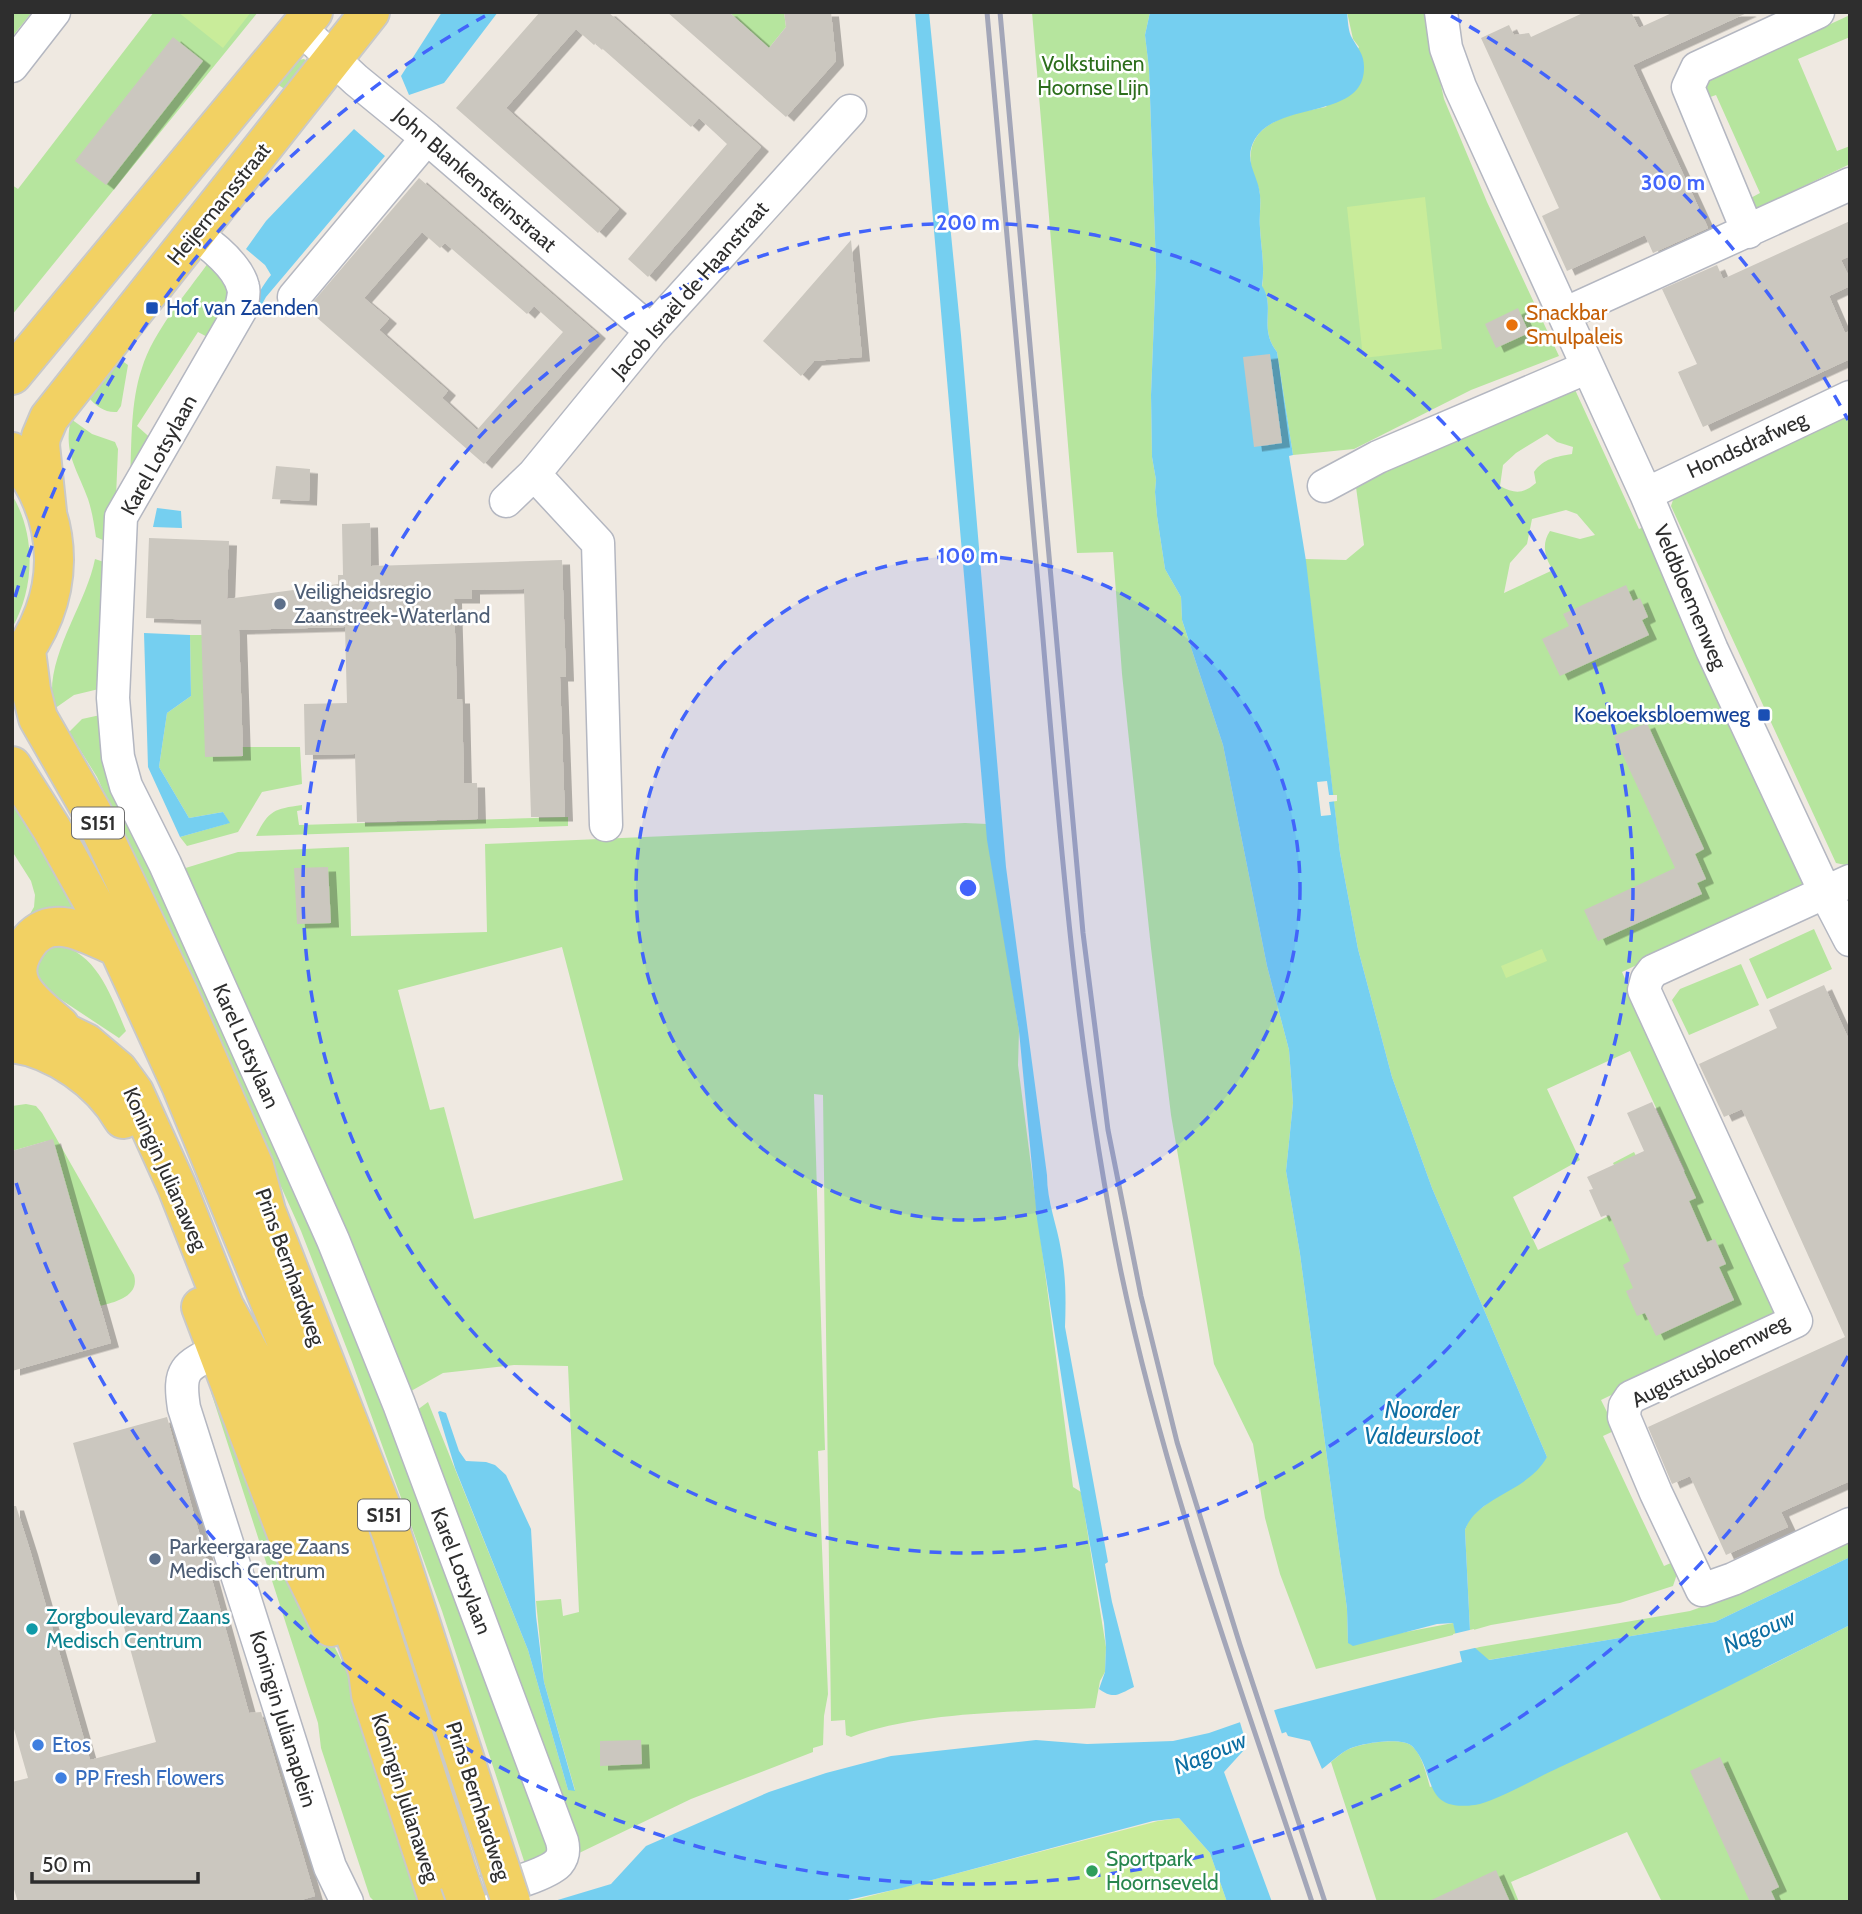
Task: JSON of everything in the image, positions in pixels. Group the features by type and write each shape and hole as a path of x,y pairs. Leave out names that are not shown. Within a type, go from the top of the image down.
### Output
{"main road":[{"name":"Heijermansstraat","path":"47,512 40,445 49,418 370,12"},
{"path":"12,375 306,20"},
{"name":"S151","path":"12,453 33,481 47,512 52,533 54,564 51,594 41,624 19,660"},
{"name":"Prins Bernhardweg","path":"19,660 38,718 93,814 126,879 254,1166 267,1211 391,1532 506,1885"},
{"name":"Prins Bernhardweg","path":"12,766 52,829 117,947 186,1097 295,1363 451,1895"},
{"path":"66,1032 30,1001 18,984 17,965 24,947 38,933 55,927 68,928 117,947"},
{"name":"Koningin Julianaweg","path":"12,1015 66,1032 98,1051 118,1070 134,1092 177,1187 224,1306 231,1345"},
{"name":"Koningin Julianaweg","path":"12,1043 34,1048 77,1071 97,1086 117,1108 149,1180 231,1345 264,1384 368,1671 370,1695 451,1895"}],"street":[{"path":"12,66 54,12"},
{"name":"Veldbloemenweg","path":"1441,12 1446,48 1460,87 1646,494 1712,650 1837,886 1850,940"},
{"path":"1748,232 1688,88 1697,68 1818,12"},
{"name":"John Blankensteinstraat","path":"306,20 332,58 651,331"},
{"name":"Jacob Israël de Haanstraat","path":"506,501 534,474 651,331 850,111"},
{"path":"293,297 427,138"},
{"path":"1564,314 1850,184"},
{"name":"Karel Lotsylaan","path":"195,233 216,248 244,287 241,309 121,517 113,698 118,757 126,786 164,864 333,1240 399,1404 562,1841 561,1860 546,1871"},
{"path":"1324,486 1378,457 1588,367"},
{"name":"Hondsdrafweg","path":"1646,494 1850,397"},
{"path":"534,474 598,543 606,825"},
{"name":"Augustusbloemweg","path":"1837,886 1653,971 1647,979 1644,990 1664,1036 1796,1321 1632,1398 1625,1406 1626,1423 1702,1590 1850,1524"},
{"name":"Koningin Julianaplein","path":"231,1345 192,1363 184,1372 181,1390 184,1408 330,1867 347,1902"},
{"path":"451,1895 546,1871 576,1877"}],"green space":[{"path":"12,12 32,12 12,37"},
{"path":"154,12 258,12 12,315 12,185 18,189"},
{"path":"178,12 251,12 223,48"},
{"path":"729,12 784,12 786,27 769,48"},
{"name":"Volkstuinen Hoornse Lijn","path":"1032,12 1150,12 1145,35 1149,69 1156,267 1151,395 1157,516 1165,569 1181,597 1182,620 1223,745 1267,966 1289,1050 1293,1103 1286,1171 1300,1254 1347,1609 1348,1643 1453,1623 1457,1634 1316,1669 1280,1574 1265,1518 1253,1444 1214,1364 1171,1115 1122,674 1113,552 1077,553"},
{"path":"1347,12 1425,12 1444,99 1487,202 1559,356 1471,390 1354,449 1293,455 1277,352 1269,335 1268,302 1262,287 1260,196 1251,165 1251,150 1256,138 1274,122 1300,112 1326,107 1359,47 1353,39"},
{"path":"1850,15 1850,37 1798,59 1837,151 1850,146 1850,164 1758,208 1750,207 1745,201 1760,193 1716,95 1702,100 1699,92 1709,80"},
{"path":"304,59 309,63 289,92 277,84 294,61"},
{"path":"1425,197 1442,349 1363,358 1347,207"},
{"path":"208,263 224,284 227,307 213,340 198,332 137,426 155,442 130,480 133,409 147,354 180,300"},
{"path":"118,358 128,365 121,406 117,412 113,412 101,408 88,397"},
{"path":"1571,381 1639,529 1644,527 1809,883 1622,972 1777,1315 1601,1400 1616,1430 1603,1436 1664,1566 1673,1562 1678,1571 1673,1586 1620,1603 1470,1631 1465,1530 1470,1517 1547,1457 1432,1188 1392,1077 1358,949 1340,853 1305,559 1346,560 1364,545 1355,480","holes":["1547,434 1557,442 1573,447 1572,454 1542,464 1534,472 1536,483 1523,491 1500,486 1503,465 1516,453","1566,510 1577,514 1595,535 1580,539 1550,531 1545,551 1553,570 1504,593 1510,563 1527,544 1532,519","1630,1051 1685,1171 1662,1182 1655,1193 1634,1152 1613,1163 1633,1204 1538,1250 1513,1197 1580,1160 1547,1089"]},
{"path":"1850,410 1850,866 1836,863 1671,506 1676,491"},
{"path":"71,419 92,434 115,442 118,449 114,545 96,537 89,504 70,451"},
{"path":"12,495 25,527 30,561 25,596 12,628"},
{"path":"95,559 113,565 103,688 74,695 54,709 52,690 59,652"},
{"path":"238,628 241,747 300,747 302,784 262,792 238,832 187,846 180,837 229,823 223,812 189,818 159,767 167,713 191,696 190,635 224,635"},
{"path":"105,714 298,1179 556,1842 528,1873 442,1611 352,1362 301,1231 97,777 69,732 82,719"},
{"path":"12,800 76,904 75,913 27,919 34,907 35,895 31,881 12,851"},
{"path":"302,805 302,810 297,811 299,825 568,817 568,826 256,836 273,812"},
{"path":"987,824 1019,1031 1018,1065 1073,1487 1081,1492 1106,1647 1105,1672 1100,1681 1095,1708 939,1717 878,1728 851,1737 846,1735 845,1720 831,1721 823,1095 814,1094 825,1450 818,1451 828,1694 823,1745 813,1748 813,1752 691,1799 575,1855 413,1413 428,1402 528,1650 568,1790 575,1790 544,1682 536,1601 561,1599 563,1616 579,1612 568,1366 514,1365 443,1373 404,1395 179,870 238,852 349,847 351,936 487,932 485,844","holes":["562,947 623,1180 474,1219 444,1107 430,1110 398,990"]},
{"path":"1814,929 1832,969 1767,999 1749,959"},
{"path":"51,945 79,954 99,975 126,1031 119,1038 39,985 32,972 38,957"},
{"path":"1542,949 1547,961 1506,978 1501,966"},
{"path":"1741,964 1759,1005 1689,1035 1672,1000 1680,989"},
{"path":"12,1106 36,1106 42,1113 134,1275 135,1282 130,1293 119,1300 100,1306 47,1141 12,1151"},
{"path":"211,1392 220,1395 282,1541 359,1696 426,1896 411,1902 375,1902 370,1897 321,1748 318,1723"},
{"path":"1850,1540 1850,1557 1715,1622 1488,1660 1474,1648 1690,1611 1744,1592"},
{"path":"1850,1625 1850,1902 1662,1902 1627,1832 1511,1882 1519,1902 1377,1902 1331,1762 1346,1750 1382,1742 1408,1744 1419,1756 1430,1787 1765,1668"},
{"name":"Sportpark Hoornseveld","path":"1179,1818 1210,1853 1227,1902 847,1902 1158,1821"}],"water":[{"path":"442,12 498,12 444,83 409,95 401,76"},
{"path":"915,12 929,12 961,335 1006,867 1049,1195 1063,1260 1065,1327 1108,1562 1105,1564 1112,1602 1134,1687 1116,1695 1099,1689 1105,1672 1104,1623 1070,1433 1037,1219 1019,1031 987,840"},
{"name":"Noorder Valdeursloot","path":"1150,12 1347,12 1351,35 1363,59 1361,84 1351,95 1336,103 1282,119 1266,127 1255,139 1250,154 1260,195 1262,286 1268,302 1269,335 1277,352 1293,455 1289,456 1306,561 1340,853 1358,949 1392,1077 1432,1188 1547,1457 1527,1479 1480,1509 1465,1530 1470,1631 1474,1647 1489,1660 1715,1622 1850,1557 1850,1625 1632,1734 1505,1794 1475,1805 1458,1806 1446,1803 1438,1797 1413,1747 1400,1742 1353,1747 1322,1769 1310,1741 1288,1736 1286,1732 1243,1747 1244,1750 1224,1772 1272,1902 1227,1902 1210,1853 1179,1818 1153,1821 902,1888 839,1902 551,1902 611,1884 646,1846 769,1792 826,1773 891,1756 1036,1740 1087,1744 1173,1741 1209,1733 1278,1709 1462,1662 1453,1623 1437,1624 1353,1646 1348,1643 1347,1609 1300,1254 1286,1171 1293,1103 1289,1050 1267,966 1223,745 1182,620 1181,597 1165,569 1157,516 1151,395 1156,267 1149,69 1145,35"},
{"path":"354,129 385,156 266,297 261,306 261,317 256,316 257,299 271,275 265,265 246,249 266,221"},
{"path":"157,508 181,511 182,528 153,527"},
{"path":"144,633 190,635 191,696 167,713 159,767 189,818 223,812 230,823 180,837 148,767"},
{"path":"438,1412 446,1413 459,1451 466,1461 495,1465 506,1475 531,1529 536,1616 544,1682 575,1791 568,1790 528,1650 455,1468"}],"pier":[{"path":"1327,781 1329,795 1337,795 1337,801 1329,802 1331,815 1321,816 1317,782"},
{"path":"1474,1629 1479,1647 1457,1652 1453,1634"},
{"path":"1273,1707 1283,1737 1248,1749 1239,1719"}],"building":[{"path":"540,12 608,12 761,147 648,277 628,259 727,144 699,118 691,127 596,43 594,45 576,29 506,108 619,209 598,233 456,108"},
{"path":"667,12 729,12 769,48 786,27 784,12 831,12 836,61 786,117"},
{"path":"1585,12 1631,12 1639,28 1674,12 1749,12 1633,65 1708,228 1653,253 1645,235 1567,271 1542,216 1559,208 1481,38 1509,25 1514,35 1529,33 1531,37"},
{"path":"173,37 203,61 106,185 75,161"},
{"path":"419,178 598,334 484,464 307,309","holes":["422,232 440,248 445,243 527,314 534,306 563,332 477,430 442,398 448,391 379,330 389,319 364,298"]},
{"path":"1850,221 1850,256 1841,260 1850,279 1850,286 1829,296 1845,333 1850,331 1850,359 1703,427 1678,372 1697,364 1662,289 1717,265 1723,279"},
{"path":"851,240 862,357 814,361 801,376 763,341"},
{"path":"1518,308 1529,333 1496,348 1485,324"},
{"path":"1270,354 1282,443 1254,447 1243,357"},
{"path":"276,466 310,469 309,501 272,499"},
{"path":"370,523 371,566 562,560 566,677 560,677 565,817 531,817 524,589 472,590 472,599 454,599 457,699 462,699 464,783 477,783 478,819 357,822 355,754 305,755 304,704 347,703 345,627 239,630 243,756 205,757 201,620 146,618 149,538 229,541 227,599 338,584 338,575 343,575 342,524"},
{"path":"1626,585 1633,601 1640,598 1648,617 1642,620 1649,635 1560,676 1542,639 1569,626 1563,614"},
{"path":"1647,723 1704,849 1695,854 1706,879 1697,883 1702,894 1598,941 1584,910 1675,868 1614,736"},
{"path":"328,867 331,923 297,924 294,868"},
{"path":"1824,985 1850,1042 1850,1481 1781,1512 1788,1527 1726,1555 1690,1476 1672,1484 1648,1427 1845,1337 1742,1109 1724,1117 1699,1064 1777,1028 1769,1010"},
{"path":"1652,1102 1696,1198 1689,1201 1707,1242 1715,1239 1726,1264 1719,1267 1734,1300 1656,1336 1645,1313 1637,1316 1626,1291 1633,1288 1623,1265 1630,1261 1609,1214 1601,1217 1589,1190 1593,1189 1587,1177 1644,1151 1627,1113"},
{"path":"53,1139 111,1343 12,1371 12,1151"},
{"path":"167,1417 249,1713 261,1712 315,1896 294,1902 18,1902 12,1883 12,1782 28,1778 12,1722 12,1506 16,1506 30,1550 90,1760 156,1742 73,1443"},
{"path":"641,1740 642,1764 600,1766 600,1741"},
{"path":"1720,1757 1779,1887 1771,1891 1776,1902 1750,1902 1690,1771"},
{"path":"1496,1870 1510,1902 1427,1902"}],"railway":[{"path":"987,12 1064,877 1082,1036 1106,1193 1139,1352 1160,1432 1233,1668 1312,1902"},
{"path":"1000,12 1083,933 1108,1130 1141,1296 1177,1442 1240,1645 1325,1902"}],"place":[{"name":"Hof van Zaenden","path":"152,308"},
{"name":"Snackbar Smulpaleis","path":"1512,325"},
{"name":"Veiligheidsregio Zaanstreek-Waterland","path":"280,604"},
{"name":"Koekoeksbloemweg","path":"1764,715"},
{"name":"Parkeergarage Zaans Medisch Centrum","path":"155,1559"},
{"name":"Zorgboulevard Zaans Medisch Centrum","path":"32,1629"},
{"name":"Etos","path":"38,1745"},
{"name":"PP Fresh Flowers","path":"61,1778"},
{"name":"Sportpark Hoornseveld","path":"1092,1871"}],"water label":[{"name":"Nagouw","path":"1759,1631"},
{"name":"Nagouw","path":"1210,1753"}]}
